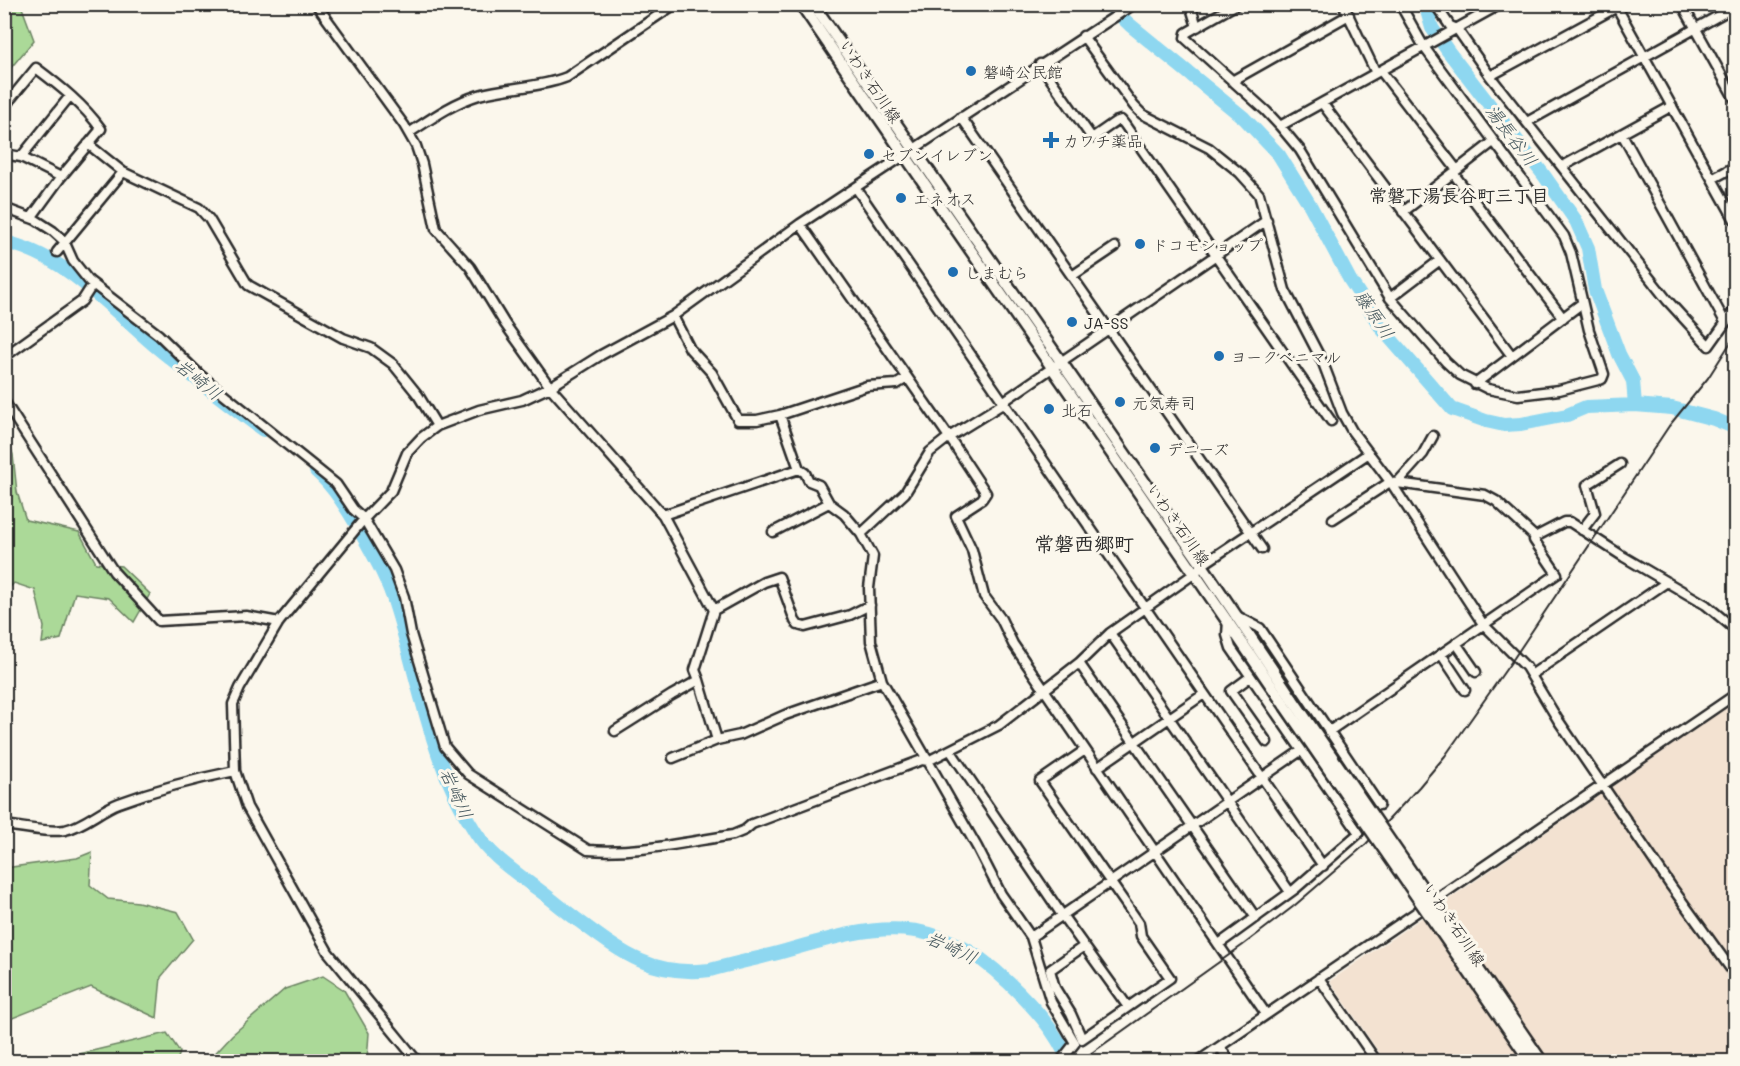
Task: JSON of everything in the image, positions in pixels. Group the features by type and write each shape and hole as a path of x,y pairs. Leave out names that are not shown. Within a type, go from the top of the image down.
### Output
{"main road":[{"name":"いわき石川線","path":"801,4 904,156 1056,365 1198,569 1531,1062"},
{"name":"いわき石川線","path":"813,4 914,149 1056,365"},
{"name":"いわき石川線","path":"1289,703 1542,1062"}],"street":[{"path":"316,4 416,146 422,164 435,229 470,267 505,324 550,387 663,515 714,610"},
{"path":"409,133 454,104 482,94 551,83 567,77 675,4"},
{"path":"418,1062 328,952 247,807 235,771 233,704 279,622 351,535 391,491 407,453 437,426 479,410 522,400 550,387 601,355 673,316 800,224 1134,4"},
{"path":"1190,4 1197,27"},
{"path":"1237,4 1186,33 1185,38 1280,126 1300,150 1390,298 1446,362 1476,384 1499,393 1518,395 1558,390 1602,379 1604,374 1581,304 1571,253 1564,236 1493,142 1400,4"},
{"path":"1343,4 1379,72 1563,318"},
{"path":"1435,4 1667,300 1709,346 1736,308"},
{"path":"1280,126 1501,4"},
{"path":"1682,4 1736,101"},
{"path":"1490,75 1616,6 1736,222"},
{"path":"1527,122 1736,6"},
{"path":"1232,81 1348,15"},
{"path":"1083,36 1142,114 1209,148 1232,166 1259,194 1285,290 1323,363 1347,422 1393,482 1483,624 1513,653 1531,675 1558,720 1671,886 1736,976"},
{"path":"1041,64 1092,138 1121,120 1331,421"},
{"path":"4,107 36,68 91,115 101,129 31,218"},
{"path":"21,157 70,96"},
{"path":"1322,103 1512,356"},
{"path":"1563,166 1672,106"},
{"path":"961,117 1262,549"},
{"path":"1622,134 1725,322"},
{"path":"1403,212 1493,142"},
{"path":"88,144 123,172 199,208 209,219 248,285 343,338 371,348 393,364 418,395 437,426"},
{"path":"4,154 21,157 61,177"},
{"path":"1712,179 1736,166"},
{"path":"57,252 123,172"},
{"path":"856,188 1323,866"},
{"path":"4,208 31,218 53,231 64,241 73,261 93,284 159,335 199,374 336,484 394,570 404,597 411,634 445,747 468,774 588,850 606,852 641,849 733,836 752,824 922,760 928,761 950,750 999,724 1079,663 1110,633 1250,532 1369,453"},
{"path":"861,534 905,494 930,452 1267,220"},
{"path":"800,224 907,378 984,496 956,516 972,550 984,596 1001,619 1013,644 1266,1014"},
{"path":"1072,276 1115,247"},
{"path":"1390,298 1440,260"},
{"path":"4,357 82,301 93,284"},
{"path":"1476,384 1581,304"},
{"path":"673,316 690,349 712,373 738,420 757,420 780,415 867,386 897,384 907,378"},
{"path":"4,401 114,572 159,621 246,616 279,622"},
{"path":"780,415 799,469 810,481 819,485 829,503 844,514 861,534 873,556 869,588 871,641 882,681 977,847 1001,894 1030,937 1051,1002 1075,1043 1060,1062"},
{"path":"1333,519 1393,482 1423,454 1432,436"},
{"path":"1582,530 1595,513 1587,485 1620,464"},
{"path":"663,515 799,469"},
{"path":"1030,937 1557,574 1534,540 1535,537 1490,497 1393,482"},
{"path":"773,532 829,503"},
{"path":"1535,537 1564,522 1570,522 1706,605 1736,630"},
{"path":"717,740 695,670 714,610 764,582 779,577 795,621 804,627 850,615 870,605"},
{"path":"1531,675 1667,582"},
{"path":"1219,944 1323,866 1359,833 1231,648 1227,635 1231,617 1260,628 1378,805"},
{"path":"1110,633 1290,892"},
{"path":"1456,643 1476,672"},
{"path":"1441,654 1465,690"},
{"path":"1079,663 1256,918"},
{"path":"1250,676 1231,691 1267,742"},
{"path":"615,731 672,694 699,680"},
{"path":"673,758 882,681"},
{"path":"1097,768 1204,693"},
{"path":"1197,1062 1736,694"},
{"path":"950,750 1062,915 1128,1007"},
{"path":"1084,946 1050,970 1055,988 1071,1014 1082,1040 1170,978 1141,936 1139,923 1040,781 1085,750"},
{"path":"4,825 65,830 79,825 116,804 180,782 235,771"},
{"path":"1319,978 1377,1062"},
{"path":"1220,1047 1230,1062"}],"shaded area":[{"path":"1735,702 1736,1050 1722,1061 1385,1061 1330,981"}],"green space":[{"path":"5,4 21,5 34,40 5,75"},
{"path":"4,427 13,455 17,492 26,520 79,532 96,563 121,566 150,594 134,622 109,598 75,593 61,639 42,643 44,627 35,590 14,583 5,592"},
{"path":"92,852 90,885 108,899 138,902 178,912 193,939 161,977 157,1018 91,987 5,1021 5,868 77,858"},
{"path":"323,976 344,990 369,1033 367,1061 208,1061 232,1035 285,989"},
{"path":"167,1033 180,1052 177,1061 50,1061"}],"waterway":[{"name":"藤原川","path":"1108,4 1130,25 1244,118 1279,155 1310,205 1350,280 1382,329 1452,409 1504,425 1567,415 1586,407 1635,405 1672,408 1714,419 1736,428"},
{"name":"湯長谷川","path":"1425,4 1432,28 1448,51 1543,174 1576,221 1588,248 1595,290 1619,354 1633,381 1635,405"},
{"name":"岩崎川","path":"4,242 26,248 66,270 103,299 167,356 263,430"},
{"name":"岩崎川","path":"316,471 350,513 389,587 437,751 461,807 482,841 509,867 595,933 624,952 639,960 672,970 710,970 848,934 876,930 903,930 929,934 955,943 981,960 1027,1001 1058,1040 1069,1062"}],"railway":[{"path":"1079,1062 1294,906 1366,844 1419,787 1445,756 1514,658 1669,426 1708,378 1736,334"}],"place":[{"name":"磐崎公民館","path":"971,71"},
{"name":"カワチ薬品","path":"1051,140"},
{"name":"セブンイレブン","path":"869,154"},
{"name":"エネオス","path":"901,198"},
{"name":"ドコモショップ","path":"1140,244"},
{"name":"しまむら","path":"953,272"},
{"name":"JA-SS","path":"1072,322"},
{"name":"ヨークベニマル","path":"1219,356"},
{"name":"元気寿司","path":"1120,402"},
{"name":"北石","path":"1049,409"},
{"name":"デニーズ","path":"1155,448"}],"district":[{"name":"常磐下湯長谷町三丁目","path":"1459,195"},
{"name":"常磐西郷町","path":"1084,543"}]}
